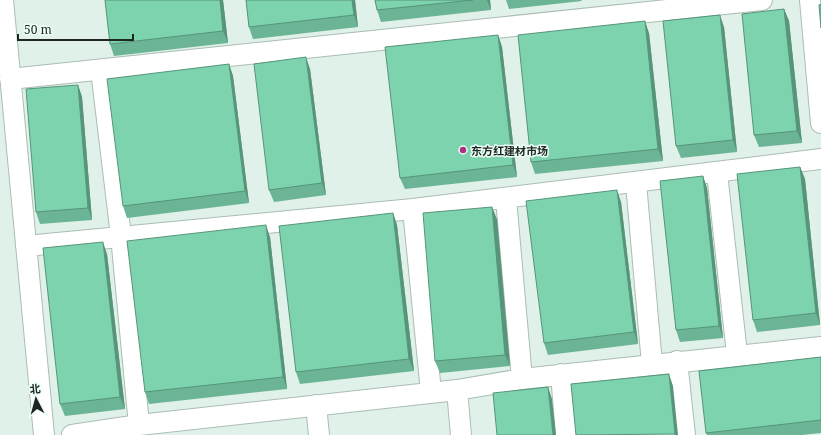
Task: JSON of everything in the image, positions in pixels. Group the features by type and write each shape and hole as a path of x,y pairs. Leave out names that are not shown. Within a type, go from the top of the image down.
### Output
{"street":[{"path":"4,0 10,79 8,151 26,246 44,435"},
{"path":"10,79 762,0"},
{"path":"810,0 821,123"},
{"path":"101,70 121,236 139,425"},
{"path":"26,246 506,199 821,159"},
{"path":"717,173 737,354"},
{"path":"636,183 652,364"},
{"path":"506,199 522,378"},
{"path":"413,209 431,392"},
{"path":"72,435 139,425 457,390 522,378 737,354 821,347"},
{"path":"678,361 685,435"},
{"path":"561,374 566,435"},
{"path":"457,390 461,435"},
{"path":"316,405 319,435"}],"building":[{"path":"105,0 220,0 223,31 110,44"},
{"path":"246,0 352,0 354,15 249,27"},
{"path":"375,0 473,0 377,10"},
{"path":"821,4 821,28 819,5"},
{"path":"784,9 797,131 754,135 742,14"},
{"path":"720,15 733,140 676,146 663,21"},
{"path":"645,21 658,149 531,162 518,35"},
{"path":"498,35 513,165 400,178 385,47"},
{"path":"306,57 322,183 269,190 254,64"},
{"path":"229,64 245,191 123,206 107,79"},
{"path":"78,85 88,208 36,212 26,89"},
{"path":"800,167 816,313 753,320 737,174"},
{"path":"703,176 719,326 676,330 660,181"},
{"path":"617,190 634,332 544,343 526,201"},
{"path":"492,207 505,355 435,361 423,213"},
{"path":"393,213 409,359 296,372 279,226"},
{"path":"266,225 283,377 145,392 127,241"},
{"path":"103,242 120,397 60,404 43,248"},
{"path":"821,357 821,420 706,433 699,371"},
{"path":"669,374 675,434 576,435 571,384"},
{"path":"548,387 553,435 497,435 493,393"}],"place":[{"name":"东方红建材市场","path":"463,150"}]}
